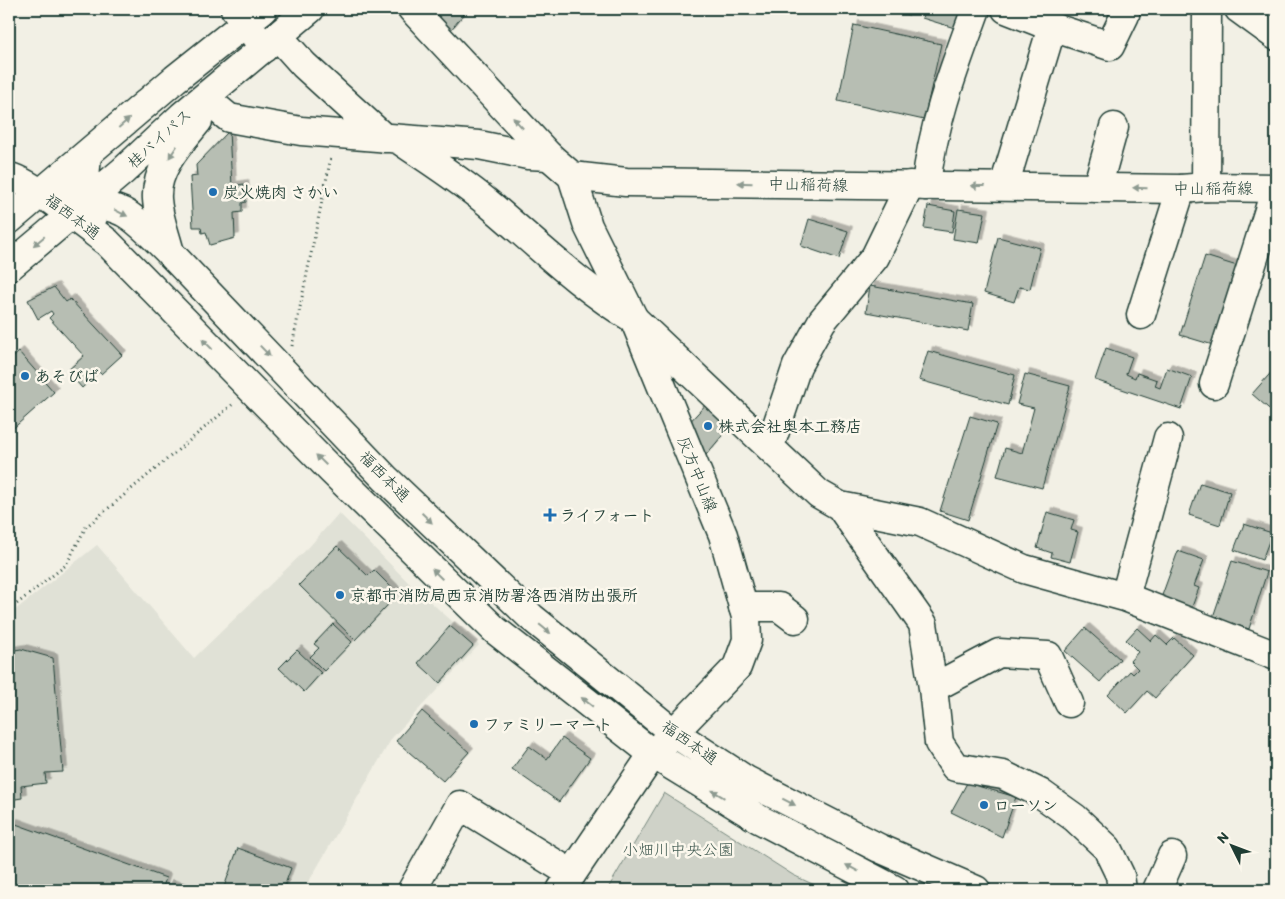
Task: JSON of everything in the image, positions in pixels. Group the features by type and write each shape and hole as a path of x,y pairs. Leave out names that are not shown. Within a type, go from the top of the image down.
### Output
{"main road":[{"name":"桂バイパス","path":"9,267 182,116 310,9"},
{"path":"412,9 549,156 572,176"},
{"path":"770,446 797,366 822,320 875,257 918,185 928,163 950,79 976,9"},
{"path":"1006,9 1052,27 1110,46 1125,15"},
{"path":"1141,315 1193,188 1207,9"},
{"path":"1238,9 1276,36"},
{"name":"桂バイパス","path":"9,220 175,79 248,13"},
{"path":"248,13 271,42 304,66 391,139 492,206 576,280 610,305 634,319 819,494 840,506 920,522 1024,569 1125,596 1276,656"},
{"path":"1004,186 1052,27"},
{"path":"170,253 157,198 164,167 175,148 212,104 235,72"},
{"path":"212,104 229,118 301,131 479,145 528,155 549,156"},
{"path":"1096,188 1114,126"},
{"name":"福西本通","path":"80,207 87,155"},
{"name":"中山稲荷線","path":"572,176 626,182 1096,188 1276,188"},
{"name":"灰方中山線","path":"567,882 652,754 738,667 747,640 746,618 722,535 634,319 588,226 572,176"},
{"path":"9,177 15,177 40,194"},
{"path":"1214,384 1276,188"},
{"name":"福西本通","path":"40,194 80,207 124,212 170,253 385,478 531,617 674,733 746,780 879,848 976,890"},
{"name":"福西本通","path":"80,207 92,214 107,242 332,471 495,630 652,754 759,819 896,890"},
{"path":"1125,596 1168,438"},
{"path":"840,506 923,624 939,743 955,767 1003,775 1040,793 1075,818 1107,848 1120,874 1122,890"},
{"path":"743,607 779,606 795,619"},
{"path":"933,688 999,653 1048,656 1069,702"},
{"path":"412,890 460,805 567,882"},
{"path":"1157,890 1172,856"}],"path":[{"path":"291,352 336,134"},
{"path":"9,610 66,564 86,527 234,403"}],"shaded area":[{"path":"339,513 409,583 479,645 392,738 304,890 18,890 9,887 9,615 97,545 194,658 309,547"}],"green space":[{"name":"小畑川中央公園","path":"664,793 793,875 825,890 607,890"}],"building":[{"path":"428,9 468,9 450,31"},
{"path":"884,9 911,9 909,15"},
{"path":"925,9 964,9 958,29 922,18"},
{"path":"854,25 941,44 924,120 838,101"},
{"path":"229,131 232,186 244,184 246,202 242,203 242,212 234,213 235,238 210,245 206,232 202,233 201,227 193,227 190,177 197,176 196,165"},
{"path":"928,206 955,211 952,232 924,228"},
{"path":"958,209 985,213 979,243 953,239"},
{"path":"809,219 848,231 839,259 801,246"},
{"path":"998,237 1040,248 1030,289 1019,287 1014,302 984,293"},
{"path":"1205,256 1237,266 1213,345 1180,335"},
{"path":"870,286 973,304 968,331 866,312"},
{"path":"54,287 66,302 70,299 122,355 101,374 99,372 82,388 67,371 84,356 49,318 53,314 51,311 38,319 28,300"},
{"path":"1106,348 1132,357 1126,374 1135,378 1137,373 1157,380 1155,386 1160,388 1167,368 1192,377 1181,409 1095,380"},
{"path":"928,351 1015,375 1008,405 919,380"},
{"name":"あそびば","path":"19,352 54,392 9,432 9,361"},
{"path":"1276,367 1276,412 1275,414 1252,394"},
{"path":"1025,374 1070,386 1042,488 997,476 1005,448 1022,453 1034,408 1017,404"},
{"name":"株式会社奥本工務店","path":"711,399 732,424 706,455 684,428"},
{"path":"970,416 997,424 968,520 940,511"},
{"path":"1200,483 1230,492 1220,525 1189,515"},
{"path":"1047,512 1074,520 1071,530 1078,532 1070,562 1051,557 1052,553 1037,548"},
{"path":"1244,524 1272,533 1262,560 1234,550"},
{"path":"337,546 368,576 374,570 398,594 355,640 299,585"},
{"path":"1178,551 1204,560 1194,586 1199,588 1190,612 1160,601"},
{"path":"1232,561 1267,572 1249,629 1213,617"},
{"path":"333,624 352,642 324,671 310,657 319,648 314,644"},
{"path":"450,626 473,646 440,683 418,663"},
{"path":"1085,628 1120,659 1100,682 1065,651"},
{"path":"1137,628 1151,641 1156,635 1167,645 1174,638 1193,655 1155,698 1147,691 1127,713 1108,695 1130,671 1133,674 1138,669 1130,661 1138,652 1126,640"},
{"path":"21,649 53,658 63,772 45,773 46,783 21,786 22,798 9,800 9,651"},
{"path":"297,650 321,673 304,692 279,668"},
{"path":"422,711 469,752 443,781 396,741"},
{"path":"562,738 590,758 559,802 512,769 529,746 547,759"},
{"name":"ローソン","path":"967,783 1016,797 1002,837 951,812"},
{"path":"13,823 166,878 162,890 29,890 9,883 9,834"},
{"path":"238,848 291,868 283,890 223,890"},
{"path":"168,884 189,890 166,890"}],"place":[{"name":"炭火焼肉 さかい","path":"213,192"},
{"name":"あそびば","path":"25,376"},
{"name":"株式会社奥本工務店","path":"708,426"},
{"name":"ライフォート","path":"550,515"},
{"name":"京都市消防局西京消防署洛西消防出張所","path":"340,595"},
{"name":"ファミリーマート","path":"474,724"},
{"name":"ローソン","path":"984,805"}]}
